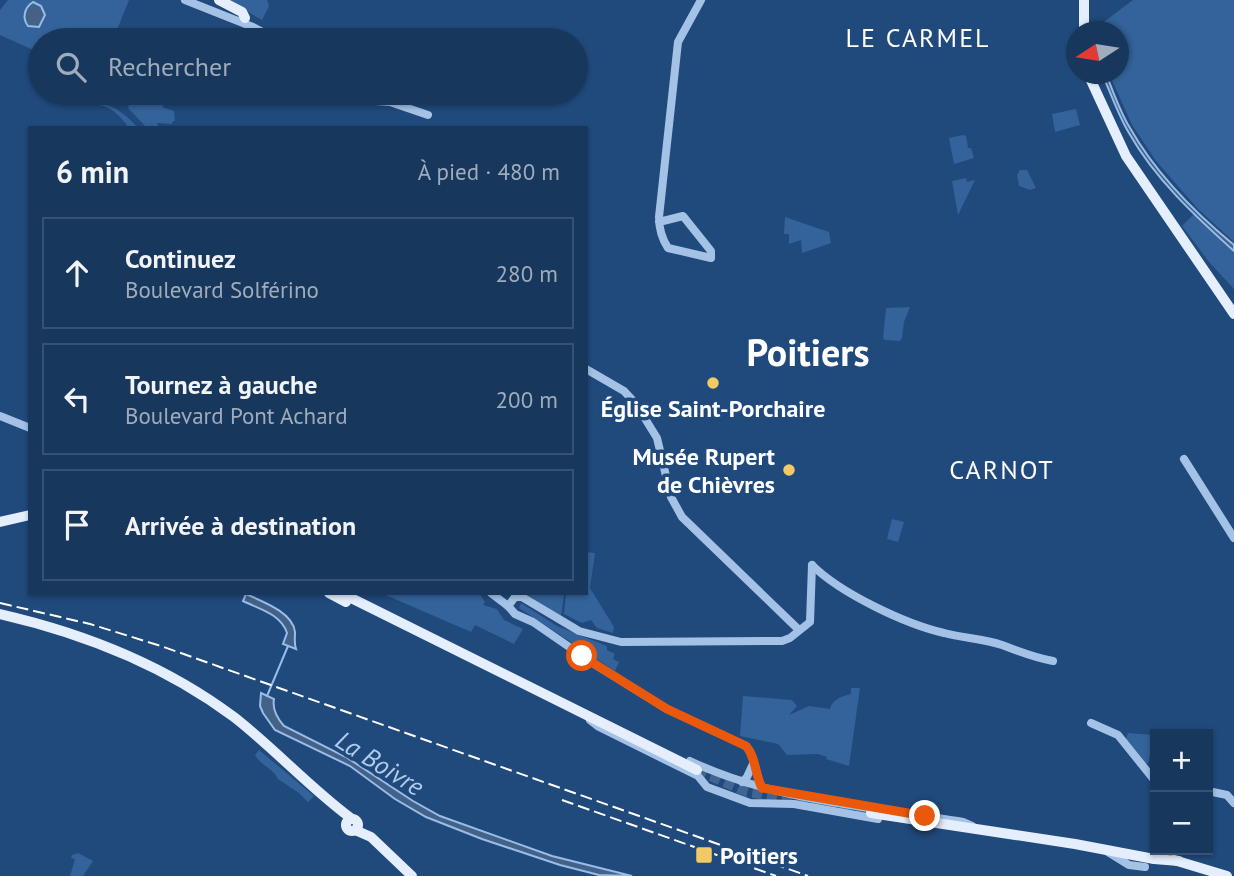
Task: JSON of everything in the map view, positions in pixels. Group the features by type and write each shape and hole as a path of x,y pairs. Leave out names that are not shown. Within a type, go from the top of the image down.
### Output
{"main road":[{"path":"219,0 242,12 245,18"},
{"path":"1083,21 1084,0"},
{"path":"1093,84 1126,156 1232,311"},
{"path":"0,515 28,509"},
{"path":"0,522 28,515"},
{"path":"332,595 552,704 562,705"},
{"path":"345,595 494,668 700,775"},
{"path":"0,614 38,624 121,654 190,687 236,719 412,876"},
{"path":"871,813 1103,849 1141,865 1179,861 1227,876"},
{"path":"391,855 419,876"}],"street":[{"path":"185,0 255,28"},
{"path":"198,0 265,28"},
{"path":"659,222 683,216 711,251 712,258 668,248 659,222 678,42 701,0"},
{"path":"399,105 428,115"},
{"path":"588,370 628,393 656,438 663,472 675,506 682,517 798,629"},
{"path":"0,416 28,427"},
{"path":"1184,459 1234,538"},
{"path":"508,606 515,597 522,597 591,635 632,643 782,641 808,624 811,618 812,565 848,590 915,624 942,633 1002,645 1024,655 1053,661"},
{"path":"494,595 508,606 515,619 548,633 667,709 746,746 769,796 766,802"},
{"path":"586,716 608,721 709,771 765,789 963,822 978,828"},
{"path":"1091,723 1118,735 1150,774"},
{"path":"742,782 753,764"},
{"path":"709,771 700,775 707,787 732,798 757,804 794,804 963,831 978,828"},
{"path":"1213,792 1227,795 1234,803"},
{"path":"1103,849 1124,861 1141,865"}],"shaded area":[{"path":"8,0 129,0 118,28 28,28 28,48 0,35 0,10"},
{"path":"227,0 267,0 269,6 262,20"},
{"path":"1133,0 1234,0 1234,242 1198,209 1156,161 1132,125 1114,84 1129,84 1129,21 1105,21"},
{"path":"33,2 41,6 45,15 39,27 28,26 25,20 26,10"},
{"path":"1106,84 1110,84 1126,122 1140,145 1164,177 1190,206 1234,245 1234,251 1163,181 1139,150"},
{"path":"97,105 107,105 117,110 136,126 127,126 113,110"},
{"path":"129,105 162,105 174,111 175,121 172,124 157,123 158,126 145,126 128,108"},
{"path":"1076,109 1080,125 1055,132 1052,114"},
{"path":"966,136 966,148 971,148 974,158 954,164 949,138"},
{"path":"1020,170 1027,170 1036,188 1030,190 1019,186 1017,175"},
{"path":"966,178 967,182 975,180 958,215 952,181"},
{"path":"1194,214 1234,251 1234,289 1182,226"},
{"path":"785,217 829,232 831,243 802,253 801,240 789,244 789,234 784,234"},
{"path":"910,307 900,341 885,340 886,308"},
{"path":"892,519 904,522 898,542 887,539"},
{"path":"588,552 595,553 590,588 614,627 613,633 597,628 591,620 582,623 564,614 566,595 588,595"},
{"path":"248,595 283,613 293,625 296,649 283,644 287,633 280,621 243,601"},
{"path":"386,595 480,595 485,602 483,605 497,609 504,620 523,629 514,644 475,625 471,632"},
{"path":"527,595 564,595 561,616"},
{"path":"521,603 557,626 607,646 607,650 615,654 613,659 619,662 615,671 519,608"},
{"path":"851,688 860,688 849,766 818,754 787,755 778,744 740,736 743,696 792,700 797,706 789,715 809,706 830,709 835,700 851,694"},
{"name":"La Boivre","path":"261,693 274,699 276,713 284,726 346,757 440,816 552,856 632,876 599,875 560,865 426,817 395,799 350,766 275,730 260,706"},
{"path":"1128,733 1150,735 1148,764 1143,762 1125,741"},
{"path":"259,750 314,796 308,802 278,779 255,755"},
{"path":"78,853 93,861 83,876 70,876 75,859 71,858 72,855"}],"waterway":[{"name":"La Boivre","path":"267,696 288,646"}],"tunnel":[{"path":"697,770 747,792 871,813"}],"railway":[{"path":"0,603 90,624 161,646 808,876"},
{"path":"562,800 776,876"}],"place":[{"name":"Église Saint-Porchaire","path":"713,383"},
{"name":"Musée Rupert de Chièvres","path":"789,470"},
{"name":"Poitiers","path":"704,855"}],"district":[{"name":"LE CARMEL","path":"918,37"},
{"name":"Poitiers","path":"808,351"},
{"name":"CARNOT","path":"1002,469"}],"route":[{"path":"582,656 667,709 746,746 753,755 753,764 762,788 925,816"}]}
